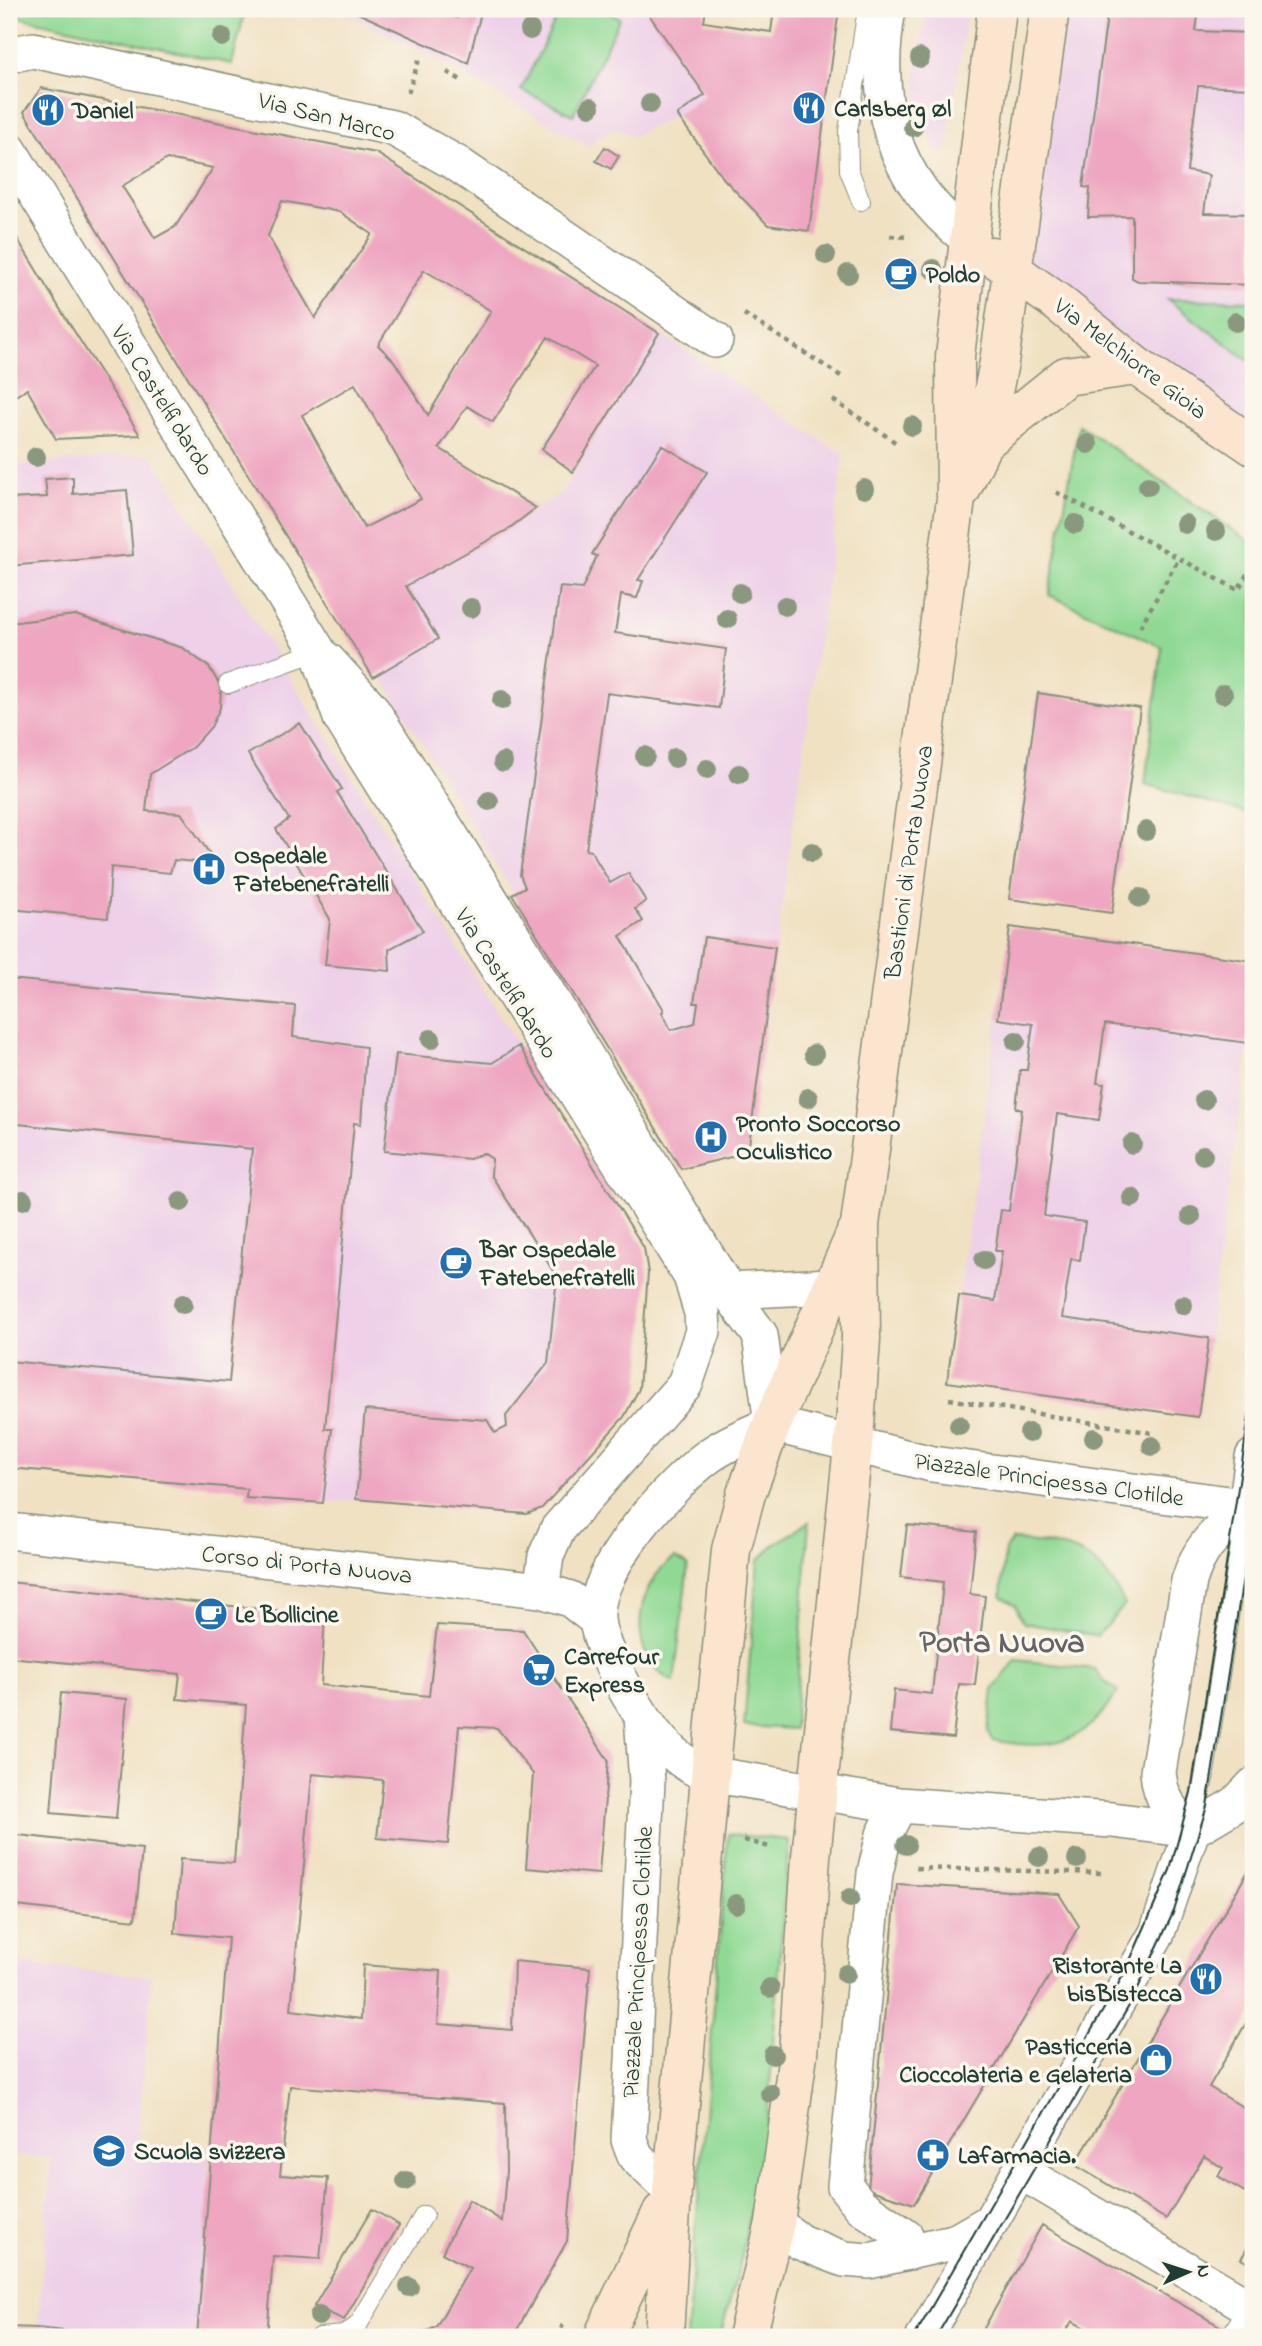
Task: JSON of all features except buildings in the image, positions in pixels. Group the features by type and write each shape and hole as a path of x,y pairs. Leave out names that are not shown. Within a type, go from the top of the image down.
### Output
{"main road":[{"name":"Bastioni di Porta Nuova","path":"854,1447 861,1339 860,1225 956,499 955,356 967,238 997,9"},
{"name":"Bastioni di Porta Nuova","path":"956,499 983,443 999,362 1010,269 1050,9"},
{"path":"967,238 1010,269"},
{"name":"Via Melchiorre Gioia","path":"1010,269 1136,366 1253,446"},
{"path":"983,443 1066,376 1136,366"},
{"name":"Bastioni di Porta Nuova","path":"772,1424 860,1225"},
{"name":"Piazzale Principessa Clotilde","path":"664,2337 672,2191 708,1774 733,1539 746,1493 772,1424"},
{"path":"747,2337 775,2223 798,2054 819,1793 854,1447"},
{"path":"603,2337 672,2191"}],"street":[{"path":"888,9 881,68 881,93 888,120 898,148 919,187 935,208 967,238"},
{"name":"Via San Marco","path":"9,55 33,50 393,128 456,163 715,340"},
{"name":"Via Castelfidardo","path":"9,150 318,651 370,707 504,921 728,1291 760,1335 772,1424"},
{"name":"Via Castelfidardo","path":"318,651 341,718 681,1259 691,1276 702,1313 703,1331 685,1384 558,1530 546,1556 541,1590"},
{"path":"728,1291 831,1286"},
{"path":"597,1620 600,1596 610,1572 660,1503 711,1455 772,1424"},
{"name":"Piazzale Principessa Clotilde","path":"772,1424 854,1447 932,1464 1250,1510"},
{"path":"1192,1830 1165,1803 1159,1790 1158,1773 1189,1581 1198,1554 1215,1534 1250,1510 1253,1457"},
{"name":"Corso di Porta Nuova","path":"9,1531 541,1590 570,1599 597,1620"},
{"name":"Piazzale Principessa Clotilde","path":"597,1620 615,1668 642,1717 671,1753 688,1766 708,1774 899,1805 1112,1820 1192,1830"},
{"name":"Piazzale Principessa Clotilde","path":"642,1717 647,1781 629,2140 636,2157 672,2191"},
{"path":"924,2337 1157,1933 1192,1830 1236,1804 1253,1786"},
{"path":"899,1805 884,1835 875,1873 845,2186 860,2206 906,2237 910,2252"},
{"path":"1020,2171 1244,2316"},
{"path":"775,2223 800,2242 844,2259 869,2261 957,2241 990,2222"}],"lane":[{"path":"861,201 849,170 848,131 867,9"},
{"path":"228,684 318,651"},
{"path":"1192,1830 1208,1757 1250,1510"},
{"path":"320,2337 344,2335 354,2329 424,2215"}],"path":[{"path":"407,97 420,57"},
{"path":"447,72 461,80"},
{"path":"741,312 844,378"},
{"path":"833,400 898,444"},
{"path":"1056,492 1238,590 1253,564"},
{"path":"1140,627 1178,560"},
{"path":"948,1399 1153,1433"},
{"path":"740,1839 776,1849"},
{"path":"902,1868 1105,1873"}],"shaded area":[{"path":"337,9 645,9 705,95 677,115 633,136 615,128 596,138 589,146 442,62"},
{"path":"926,9 968,9 946,152 939,152 918,117 915,82"},
{"path":"1055,9 1253,9 1253,443 1015,267"},
{"path":"659,333 844,455 748,1153 681,1169 380,674 437,639 406,586 507,530 561,493"},
{"name":"Ospedale Fatebenefratelli","path":"151,454 644,1248 639,1389 624,1417 542,1508 527,1514 356,1499 323,1503 246,1498 247,1489 9,1468 9,466"},
{"path":"1010,927 1253,961 1253,1009 1198,1417 947,1382"},
{"name":"Scuola svizzera","path":"9,1963 152,1976 137,2144 210,2147 197,2337 37,2337 52,2158 9,2155"}],"green space":[{"path":"9,9 245,11 232,64 9,15"},
{"path":"561,9 600,9 620,18 573,115 521,90"},
{"path":"1167,299 1253,301 1253,364"},
{"path":"1079,425 1253,544 1253,815 1145,784 1162,647 1049,595"},
{"path":"809,1522 794,1729 744,1726 758,1561 775,1544"},
{"path":"1013,1540 1051,1544 1081,1553 1104,1572 1125,1605 1097,1636 1024,1623 1015,1605 1001,1596 1005,1549"},
{"path":"675,1558 688,1565 674,1682 658,1672 648,1657 642,1640 640,1621 643,1602 650,1585 661,1569"},
{"path":"1016,1660 1095,1669 1104,1681 1118,1691 1093,1723 1079,1734 1065,1740 1032,1745 992,1740 988,1732 993,1690"},
{"path":"728,1834 789,1840 766,2133 741,2260 720,2337 687,2337"}],"tram line":[{"path":"914,2337 1124,1974 1170,1870 1191,1792 1253,1391"},
{"path":"936,2337 1133,1999 1174,1911 1207,1806 1253,1515"}],"place":[{"name":"Carlsberg Øl","path":"809,108"},
{"name":"Daniel","path":"48,110"},
{"name":"Poldo","path":"901,274"},
{"name":"Ospedale Fatebenefratelli","path":"209,869"},
{"name":"Pronto Soccorso Oculistico","path":"711,1137"},
{"name":"Bar Ospedale Fatebenefratelli","path":"456,1263"},
{"name":"Le Bollicine","path":"211,1614"},
{"name":"Carrefour Express","path":"539,1670"},
{"name":"Ristorante La bisBistecca","path":"1206,1979"},
{"name":"Pasticceria Cioccolateria e Gelateria","path":"1156,2060"},
{"name":"Scuola svizzera","path":"109,2151"},
{"name":"Lafarmacia.","path":"933,2155"}],"district":[{"name":"Porta Nuova","path":"1002,1641"}]}
